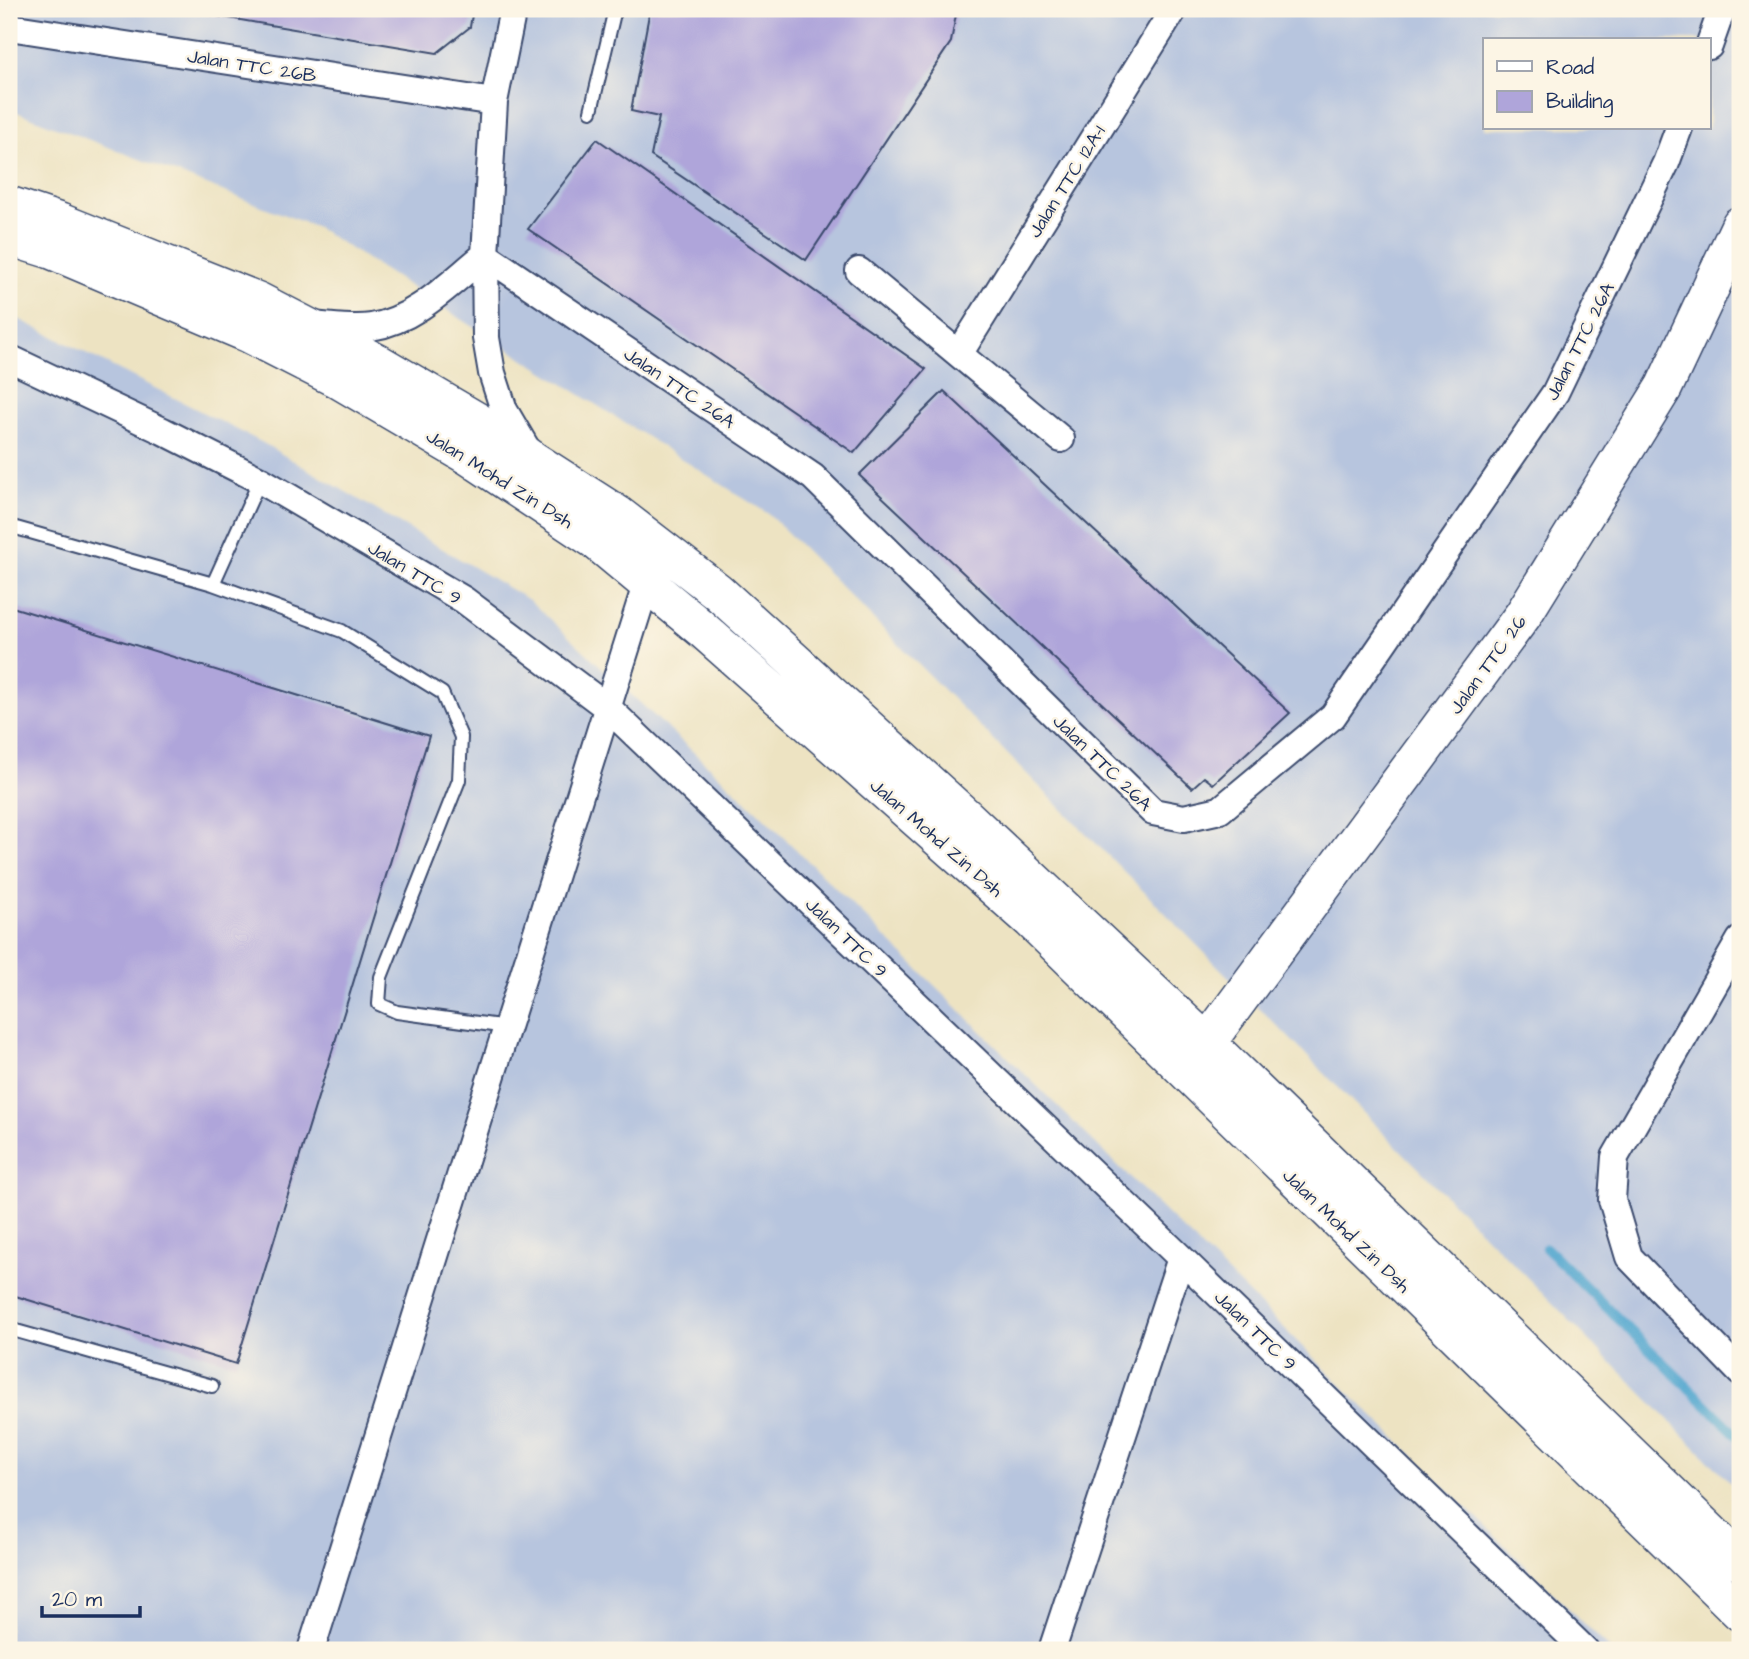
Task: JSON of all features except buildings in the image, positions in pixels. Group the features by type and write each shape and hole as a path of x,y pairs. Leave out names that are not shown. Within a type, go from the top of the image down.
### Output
{"main road":[{"name":"Jalan Mohd Zin Dsh","path":"9,205 60,222 258,301 390,370 487,427 617,514 667,551 717,591 925,780 1208,1044 1740,1561"},
{"name":"Jalan TTC 26","path":"1185,1072 1522,615 1664,387 1740,225"},
{"name":"Jalan Mohd Zin Dsh","path":"9,237 51,250 249,334 338,380 482,465 595,540 647,582 1031,920 1740,1612"}],"street":[{"path":"513,9 494,102 485,255 486,338 492,373 504,410 533,460"},
{"name":"Jalan TTC 12A-1","path":"959,354 1174,9"},
{"path":"1710,43 1722,9"},
{"name":"Jalan TTC 26B","path":"9,27 494,102"},
{"name":"Jalan TTC 26A","path":"485,255 813,477 1153,812 1184,818 1220,810 1333,716 1555,393 1666,163 1678,130"},
{"path":"302,325 370,328 402,318 425,304 485,255"},
{"path":"859,271 1061,439"},
{"name":"Jalan TTC 9","path":"9,358 163,430 260,480 464,600 607,708 1586,1650"},
{"path":"311,1650 647,582 667,551"},
{"path":"1740,940 1615,1157 1612,1200 1629,1257 1740,1372"},
{"path":"1052,1650 1181,1258"}],"lane":[{"path":"591,111 615,9"},
{"path":"213,584 260,480"},
{"path":"9,526 213,584 342,631 442,692 461,737 459,780 381,977 379,1003 397,1012 507,1027"},
{"path":"9,1329 212,1386"}],"shaded area":[{"path":"9,9 1740,9 1740,1492 770,515 316,227 9,109"},
{"path":"9,314 263,443 529,600 757,811 1611,1650 9,1650"}],"waterway":[{"path":"1546,1248 1740,1438"}]}
